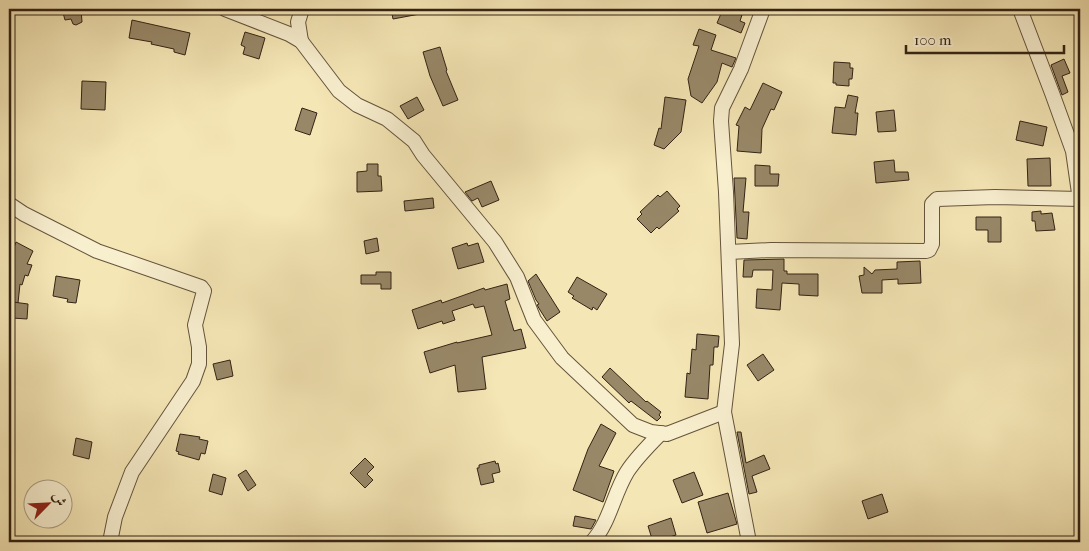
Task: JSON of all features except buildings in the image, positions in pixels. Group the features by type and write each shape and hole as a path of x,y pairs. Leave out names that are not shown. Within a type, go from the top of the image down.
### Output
{"street":[{"path":"225,9 301,41"},
{"path":"302,9 298,22 301,41 339,91 358,105 387,119 414,141 423,155 495,242 517,277 534,320 562,358 633,425 651,432 667,434 724,412"},
{"path":"749,542 724,412 732,344 729,252 721,120 722,108 741,69 762,9"},
{"path":"729,252 771,250 926,251 929,250 932,244 932,204 937,199 995,197 1080,199 1073,152 1020,9"},
{"path":"9,204 24,214 97,250 201,287 204,291 195,325 199,347 199,364 193,381 132,472 115,517 110,542"},
{"path":"592,542 606,522 628,471 661,433"}]}
